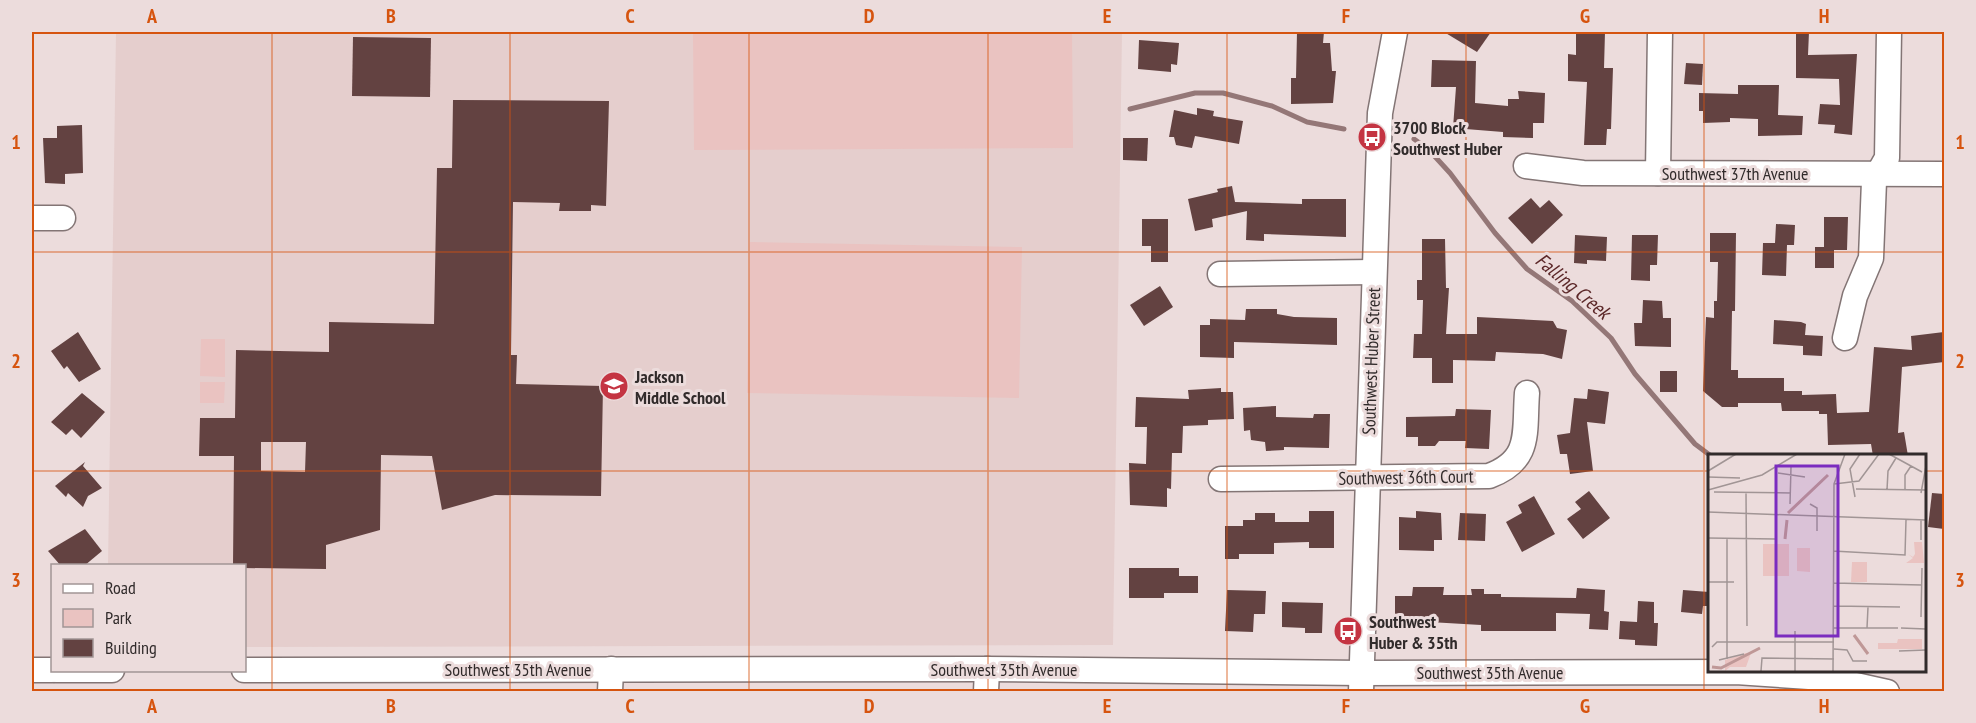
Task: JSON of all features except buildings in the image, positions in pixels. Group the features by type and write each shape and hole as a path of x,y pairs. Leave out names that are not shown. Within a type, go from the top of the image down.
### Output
{"street":[{"name":"Southwest Huber Street","path":"1361,682 1380,113 1395,32"},
{"path":"1658,173 1660,32"},
{"path":"1845,338 1855,297 1871,258 1873,186 1887,158 1889,32"},
{"name":"Southwest 37th Avenue","path":"1526,166 1583,173 1944,174"},
{"path":"32,218 63,218"},
{"path":"1220,274 1374,272"},
{"name":"Southwest 36th Court","path":"1221,479 1489,476 1508,469 1520,454 1527,393"},
{"path":"32,670 51,670"},
{"name":"Southwest 35th Avenue","path":"246,670 352,681 1762,682 1824,678 1887,692"},
{"path":"98,672 98,692"}],"shaded area":[{"name":"Jackson Middle School","path":"116,32 1122,32 1113,645 246,647 246,564 108,564"}],"green space":[{"path":"693,32 1072,32 1073,148 694,150"},
{"path":"750,242 1022,247 1019,398 747,393"},
{"path":"201,339 225,339 225,377 200,376"},
{"path":"200,382 225,382 224,403 200,403"}],"waterway":[{"name":"Falling Creek","path":"1130,109 1195,93 1223,93 1272,106 1307,122 1344,129"},
{"name":"Falling Creek","path":"1414,139 1428,149 1450,173 1495,233 1527,269 1572,301 1611,338 1635,374 1695,444 1708,454"}],"place":[{"name":"3700 Block Southwest Huber","path":"1372,137"},
{"name":"Jackson Middle School","path":"614,386"},
{"name":"Southwest Huber & 35th","path":"1348,631"}]}
